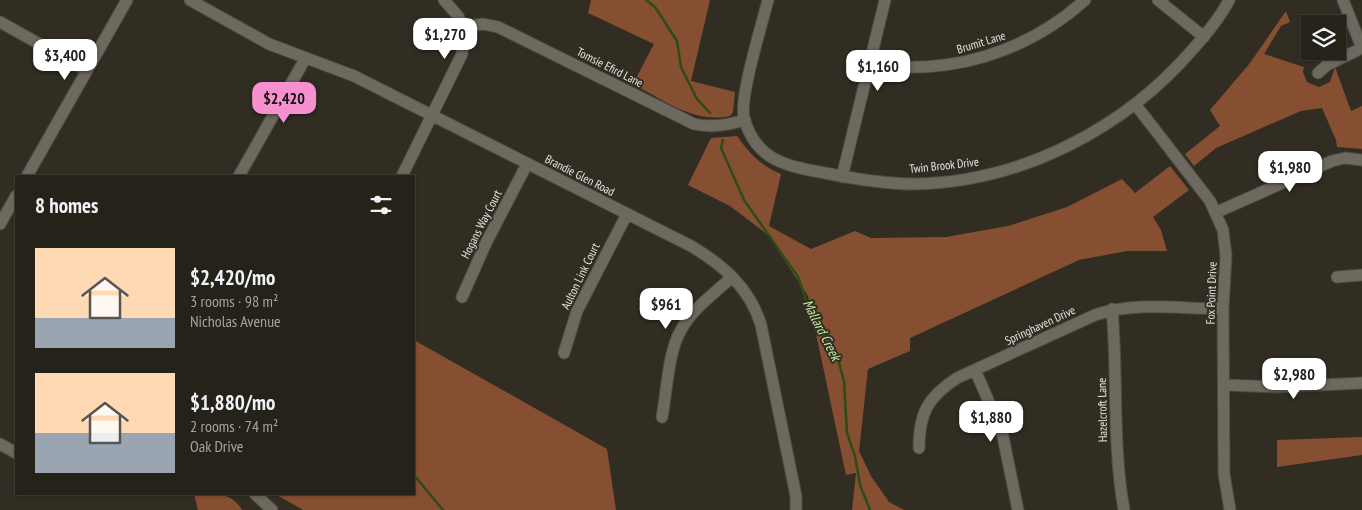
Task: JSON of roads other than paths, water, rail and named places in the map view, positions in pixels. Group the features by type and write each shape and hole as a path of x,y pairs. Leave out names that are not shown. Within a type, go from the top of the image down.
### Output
{"street":[{"path":"28,175 127,0"},
{"name":"Brandie Glen Road","path":"190,0 269,44 354,76 713,259 732,277 753,302 761,325 796,510"},
{"path":"402,175 462,54 463,27 458,16 444,0"},
{"name":"Twin Brook Drive","path":"768,0 743,110 745,120 755,143 768,157 797,168 878,182 916,184 982,176 1018,166 1068,146 1110,122 1136,104 1176,69 1204,37 1229,0"},
{"path":"842,177 871,64 885,0"},
{"name":"Brumit Lane","path":"871,64 930,68 993,55 1046,30 1085,0"},
{"path":"1158,0 1204,37"},
{"path":"1318,73 1327,65 1362,48 1343,0"},
{"path":"0,22 86,70"},
{"name":"Tomsie Efird Lane","path":"463,27 483,24 498,27 694,124 706,127 721,126 745,120"},
{"path":"240,175 305,58"},
{"name":"Fox Point Drive","path":"1136,104 1187,169 1217,212 1223,230 1226,256 1223,309 1225,385 1224,474 1230,510"},
{"path":"1217,212 1332,161 1362,160"},
{"name":"Hogans Way Court","path":"462,297 486,243 527,164"},
{"path":"0,224 15,198"},
{"name":"Aulton Link Court","path":"564,353 577,310 627,214"},
{"path":"1337,277 1362,275"},
{"path":"662,417 674,351 682,328 699,308 732,277"},
{"name":"Springhaven Drive","path":"919,448 920,425 924,411 933,397 949,383 975,370 1112,309 1139,307 1223,309"},
{"name":"Hazelcroft Lane","path":"1112,309 1115,345 1116,454 1124,510"},
{"path":"975,370 1002,432 1018,510"},
{"path":"1225,385 1277,387 1362,383"},
{"path":"0,444 15,452"},
{"path":"256,495 272,510"}],"waterway":[{"name":"Mallard Creek","path":"646,0 655,7 677,41 681,67 697,99 710,113"},
{"name":"Mallard Creek","path":"723,140 721,148 744,200 798,277 810,312 824,328 836,352 844,381 847,433 855,456 860,485 870,510"},
{"path":"415,476 443,510"}]}
